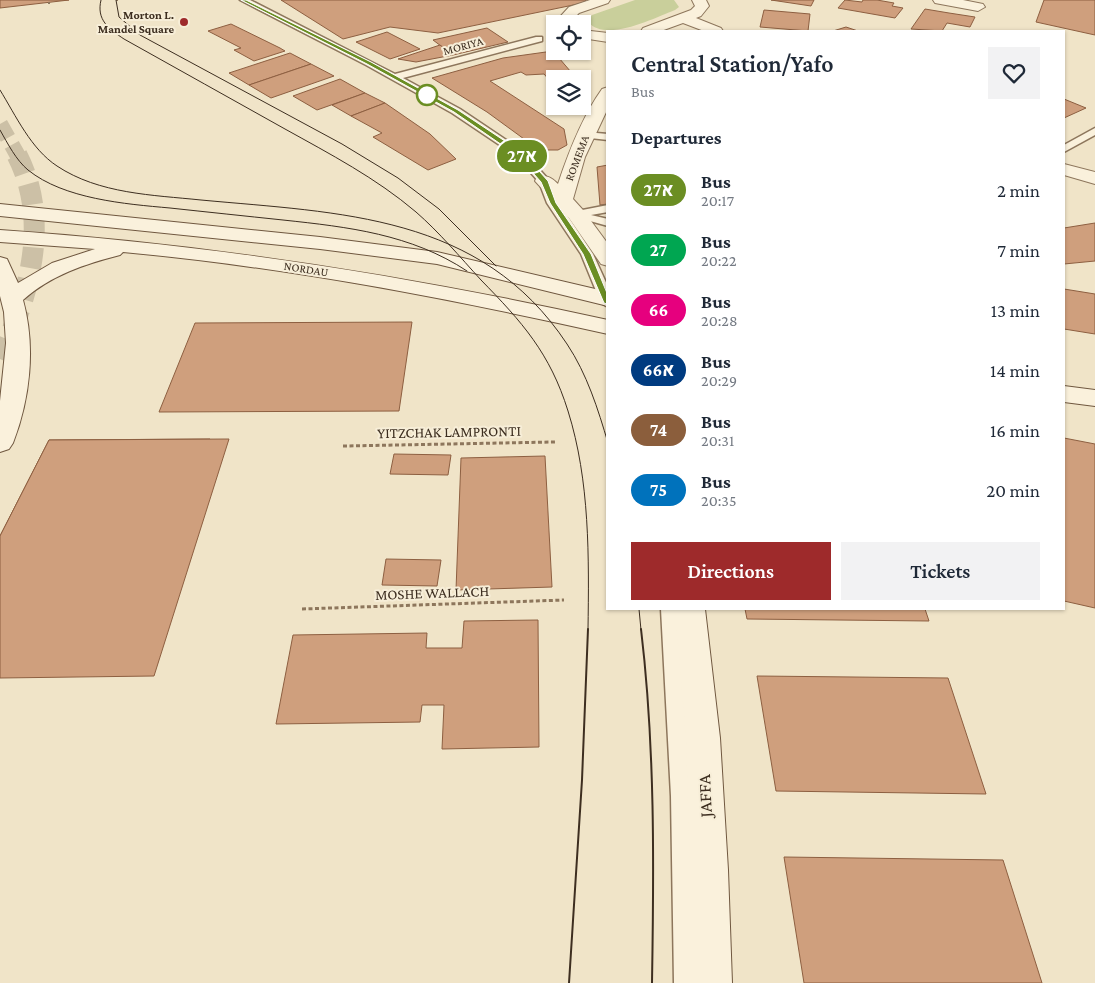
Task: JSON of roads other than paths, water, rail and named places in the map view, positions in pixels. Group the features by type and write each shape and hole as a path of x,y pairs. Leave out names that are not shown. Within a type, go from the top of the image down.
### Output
{"street":[{"path":"568,15 570,12 603,0"},
{"path":"651,30 696,13 701,8 699,0"},
{"path":"940,0 978,7"},
{"path":"683,18 713,30"},
{"path":"591,35 606,38"},
{"name":"ROMEMA","path":"570,207 571,169 585,135 606,96"},
{"path":"1065,169 1095,178"},
{"path":"544,181 570,207 606,257"},
{"name":"NORDAU","path":"0,210 320,243 437,258 501,272 606,300"},
{"name":"NORDAU","path":"0,236 139,247 285,266 495,302 606,326"},
{"path":"12,299 29,284 61,267 94,256 139,247"},
{"path":"0,263 12,299 17,328 18,361 13,397 0,442"},
{"path":"1065,393 1094,398"},
{"name":"JAFFA","path":"690,610 703,738 709,870 711,983"}],"lane":[{"path":"244,0 456,111 520,154 544,181 553,203 587,254 606,298"},
{"name":"MORIYA","path":"394,77 539,39"},
{"path":"1065,148 1095,130"},
{"path":"585,135 606,137"},
{"path":"570,207 606,208"},
{"path":"570,207 606,222"},
{"name":"JAFFA","path":"670,610 679,717 686,983"}],"tunnel":[{"path":"0,124 18,156"},
{"path":"0,359 20,309 32,258 33,206 27,180 17,155"}],"tram line":[{"path":"101,0 100,13 105,23 113,32 369,177 416,212 449,245"},
{"path":"116,0 119,17 140,35 342,144 398,178 439,209 496,266"},
{"path":"0,90 39,151 57,166 90,182 127,192 305,210 355,217 404,228 449,245"},
{"path":"0,130 16,157 28,170 59,188 77,194 115,202 355,229 401,240 424,248 446,258 467,271"},
{"path":"449,245 493,268 532,301 574,355 596,405 606,437"},
{"path":"449,245 522,325 543,355 561,390 581,464 587,519 588,629"},
{"path":"639,610 641,630"},
{"path":"569,983 582,780 588,629"},
{"path":"641,629 649,717 653,806 652,983"}],"place":[{"name":"Morton L. Mandel Square","path":"184,22"}]}
